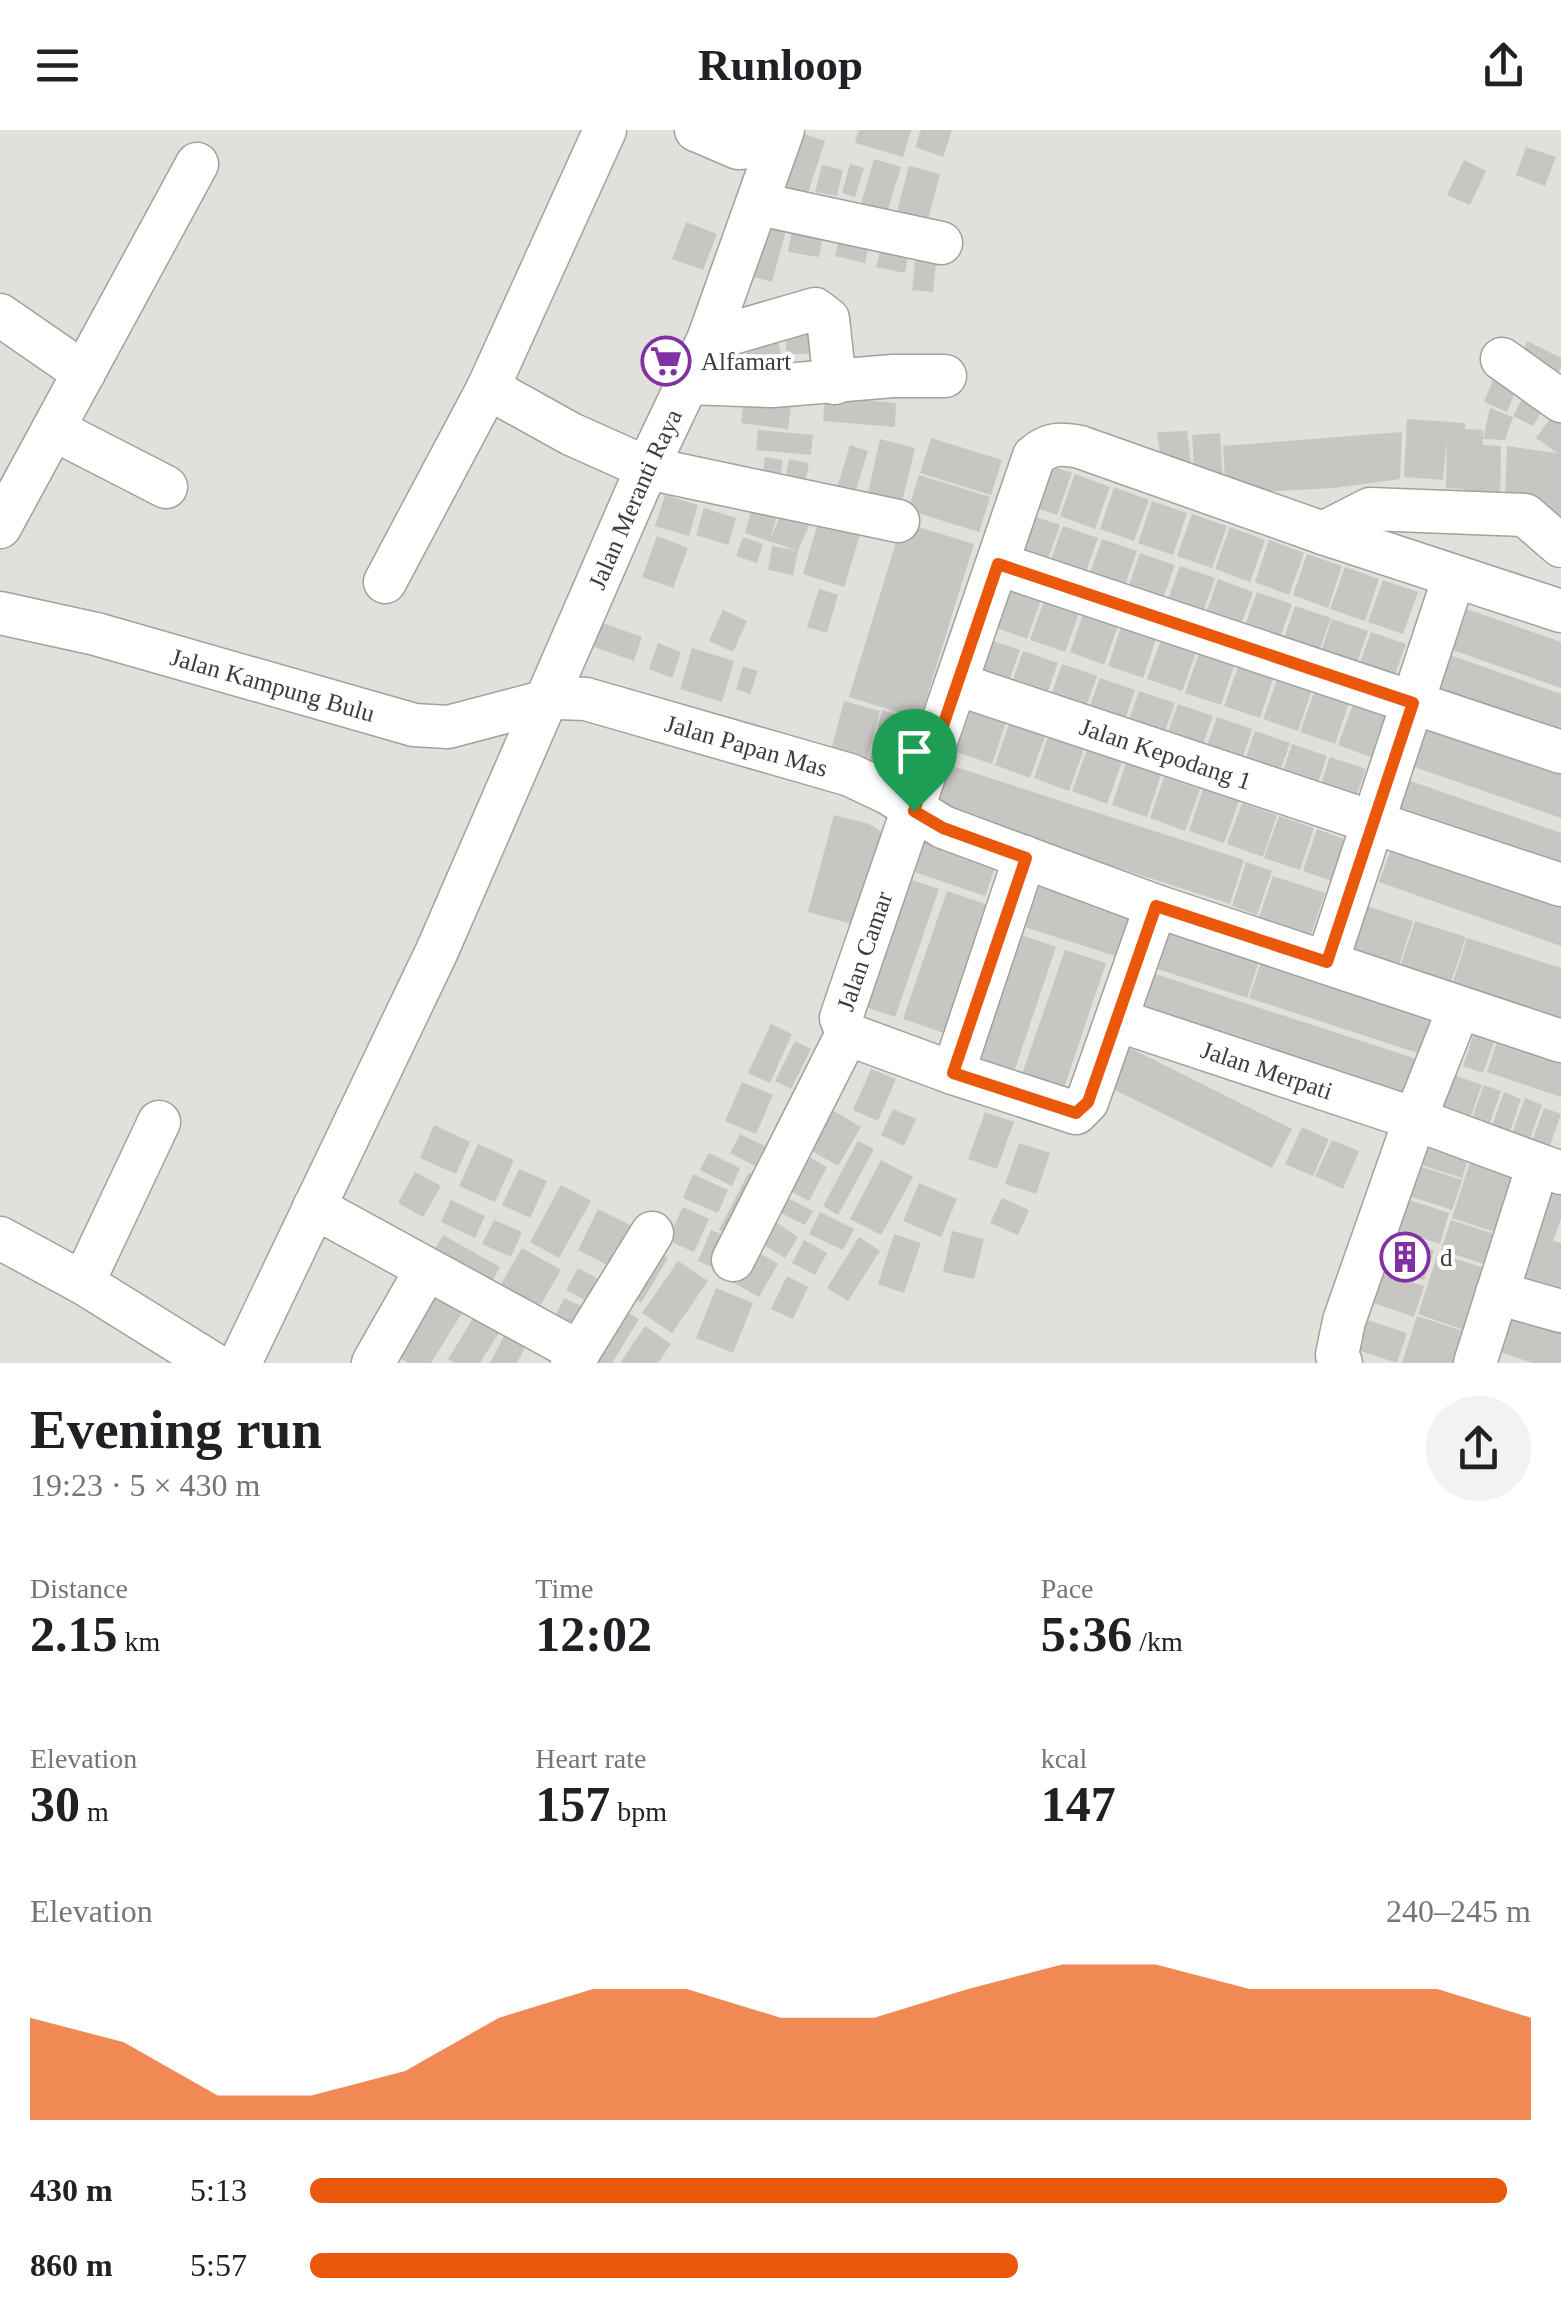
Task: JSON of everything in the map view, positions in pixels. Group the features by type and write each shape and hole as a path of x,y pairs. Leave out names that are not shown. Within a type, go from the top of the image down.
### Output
{"street":[{"path":"385,582 488,388 605,130"},
{"path":"696,130 738,148 750,147 760,130"},
{"name":"Jalan Meranti Raya","path":"240,1363 436,951 646,468 708,340 783,130"},
{"path":"0,527 198,164"},
{"path":"759,204 941,243"},
{"path":"708,340 815,309 828,319 834,383"},
{"path":"0,315 84,373"},
{"path":"1502,358 1561,401"},
{"path":"687,383 773,386 893,376 945,376"},
{"path":"488,388 571,434 646,468 898,521"},
{"path":"53,429 166,487"},
{"name":"Jalan Camar","path":"847,1034 842,1026 844,1010 1034,456 1044,447 1062,443 1561,611"},
{"path":"1322,533 1370,509 1525,516 1561,546"},
{"path":"998,564 1561,752"},
{"path":"1327,962 1454,577"},
{"name":"Jalan Kampung Bulu","path":"0,612 152,649 414,725 448,726 546,702"},
{"name":"Jalan Kepodang 1","path":"957,684 1561,885"},
{"name":"Jalan Papan Mas","path":"546,702 558,698 586,699 850,775 943,828 1156,906 1561,1041"},
{"path":"953,1073 1026,858"},
{"path":"733,1260 847,1034 1076,1113 1088,1102 1156,906"},
{"path":"1341,1363 1337,1354 1344,1321 1459,1008"},
{"name":"Jalan Merpati","path":"1116,1020 1550,1169"},
{"path":"83,1283 159,1122"},
{"path":"1475,1363 1497,1293 1550,1169"},
{"path":"314,1207 575,1357 652,1234"},
{"path":"0,1238 83,1283 212,1363"},
{"path":"373,1363 426,1270"},
{"path":"1497,1293 1561,1311"}],"building":[{"path":"859,130 911,130 903,157 855,143"},
{"path":"921,130 952,130 943,157 915,147"},
{"path":"802,133 825,141 807,196 783,189"},
{"path":"1526,147 1556,157 1545,186 1516,175"},
{"path":"874,159 901,167 886,215 860,207"},
{"path":"1464,160 1486,171 1470,205 1447,195"},
{"path":"850,164 864,168 855,197 842,193"},
{"path":"822,165 843,170 837,196 815,192"},
{"path":"909,166 940,174 926,227 895,219"},
{"path":"766,217 788,223 772,282 750,276"},
{"path":"794,219 825,224 819,257 788,252"},
{"path":"686,222 717,234 703,270 672,259"},
{"path":"841,230 871,237 865,263 835,256"},
{"path":"883,241 910,247 905,273 876,267"},
{"path":"917,244 938,246 933,292 912,290"},
{"path":"786,332 828,332 828,354 786,354"},
{"path":"777,334 782,361 750,367 744,340"},
{"path":"1527,341 1561,358 1561,367 1550,388 1518,364"},
{"path":"1494,378 1517,388 1507,412 1484,402"},
{"path":"745,393 792,399 788,429 741,423"},
{"path":"1525,394 1545,405 1533,426 1513,416"},
{"path":"825,397 896,403 895,427 823,421"},
{"path":"1490,408 1513,417 1505,440 1483,439"},
{"path":"1557,409 1561,412 1561,540 1505,498 1507,446 1557,453 1536,438"},
{"path":"1407,419 1465,423 1465,429 1483,430 1483,445 1501,446 1500,511 1464,495 1464,489 1446,488 1447,438 1443,480 1404,477"},
{"path":"758,430 813,435 811,455 756,450"},
{"path":"1187,431 1193,481 1163,472 1157,432"},
{"path":"1402,432 1400,479 1334,488 1226,494 1223,446"},
{"path":"1220,433 1223,481 1195,483 1192,435"},
{"path":"931,438 1002,460 991,495 920,473"},
{"path":"880,439 915,448 898,519 864,511"},
{"path":"850,445 868,451 850,509 832,504"},
{"path":"765,457 783,460 778,489 761,487"},
{"path":"789,459 809,463 803,494 783,490"},
{"path":"1037,461 1072,473 1057,515 1022,503"},
{"path":"1075,474 1110,487 1095,529 1060,516"},
{"path":"919,475 990,497 979,532 908,510"},
{"path":"1114,487 1149,500 1134,541 1100,529"},
{"path":"665,495 698,505 689,536 655,526"},
{"path":"755,497 780,505 770,540 786,502 814,514 798,551 745,533"},
{"path":"1152,501 1187,513 1173,555 1138,543"},
{"path":"704,508 736,518 728,545 696,535"},
{"path":"1024,513 1060,525 1045,567 1010,554"},
{"path":"1192,514 1227,526 1212,568 1177,556"},
{"path":"820,516 862,528 844,587 803,574"},
{"path":"902,522 974,544 920,719 849,697"},
{"path":"1063,526 1098,538 1083,580 1048,568"},
{"path":"1230,527 1265,540 1250,582 1215,569"},
{"path":"657,536 688,548 673,588 642,577"},
{"path":"743,537 763,544 757,563 736,556"},
{"path":"1102,539 1137,551 1122,593 1087,581"},
{"path":"1269,540 1304,553 1289,595 1255,582"},
{"path":"772,546 798,551 793,575 768,570"},
{"path":"1140,553 1175,565 1160,606 1126,594"},
{"path":"1307,554 1342,566 1328,608 1293,595"},
{"path":"1180,566 1215,578 1200,620 1165,608"},
{"path":"1345,567 1379,579 1365,621 1330,609"},
{"path":"1218,579 1253,592 1238,633 1203,621"},
{"path":"1383,580 1418,592 1403,634 1368,622"},
{"path":"1007,585 1042,597 1027,639 992,626"},
{"path":"819,589 838,595 827,633 807,627"},
{"path":"1257,592 1292,604 1277,646 1242,634"},
{"path":"1045,598 1080,610 1065,652 1030,640"},
{"path":"1295,606 1331,618 1316,659 1281,647"},
{"path":"1461,607 1561,642 1561,688 1447,648"},
{"path":"723,610 747,621 733,652 709,641"},
{"path":"1084,611 1119,623 1104,665 1070,652"},
{"path":"589,618 642,637 634,661 580,642"},
{"path":"1332,619 1368,631 1353,673 1318,660"},
{"path":"1122,624 1157,636 1143,678 1108,666"},
{"path":"1371,632 1406,644 1391,686 1356,674"},
{"path":"1162,637 1197,650 1182,691 1147,679"},
{"path":"984,638 1020,650 1005,692 970,679"},
{"path":"658,643 681,652 672,678 649,669"},
{"path":"692,648 734,661 722,702 680,689"},
{"path":"1023,651 1058,663 1043,705 1008,693"},
{"path":"1200,651 1235,663 1221,705 1185,693"},
{"path":"1444,653 1561,694 1561,740 1430,694"},
{"path":"1062,664 1097,676 1082,718 1047,706"},
{"path":"1239,664 1274,676 1260,718 1224,706"},
{"path":"743,666 758,671 750,694 736,689"},
{"path":"1278,677 1312,690 1298,731 1263,719"},
{"path":"1100,678 1135,690 1121,732 1085,719"},
{"path":"1315,690 1349,703 1335,744 1300,732"},
{"path":"1139,691 1175,703 1160,745 1125,732"},
{"path":"844,701 880,711 867,760 831,750"},
{"path":"1178,704 1213,716 1198,758 1163,746"},
{"path":"1353,704 1388,716 1373,758 1338,745"},
{"path":"882,710 918,720 904,770 869,760"},
{"path":"971,710 1006,722 992,764 956,752"},
{"path":"1217,717 1252,729 1238,771 1202,759"},
{"path":"1420,723 1561,772 1561,818 1406,764"},
{"path":"1009,724 1045,736 1030,778 995,765"},
{"path":"1255,731 1290,743 1275,785 1241,772"},
{"path":"1048,737 1084,749 1069,791 1034,778"},
{"path":"1292,744 1327,756 1313,797 1278,785"},
{"path":"1087,750 1122,762 1107,804 1072,791"},
{"path":"1330,757 1366,769 1351,811 1316,799"},
{"path":"934,760 1244,860 1230,904 920,804"},
{"path":"1126,763 1161,775 1147,817 1112,805"},
{"path":"1164,777 1200,789 1185,831 1150,818"},
{"path":"1399,777 1561,833 1561,880 1384,818"},
{"path":"1203,789 1239,801 1224,843 1189,831"},
{"path":"1242,803 1277,815 1263,857 1227,844"},
{"path":"834,815 869,824 891,838 866,928 808,912"},
{"path":"1279,816 1314,828 1300,870 1264,858"},
{"path":"918,826 1000,854 985,896 903,868"},
{"path":"1317,829 1352,842 1338,883 1303,871"},
{"path":"1394,841 1561,900 1561,946 1379,882"},
{"path":"1246,862 1272,871 1257,915 1232,906"},
{"path":"897,875 939,889 895,1017 854,1003"},
{"path":"1021,876 1146,918 1131,961 1006,921"},
{"path":"1273,876 1325,893 1310,937 1258,920"},
{"path":"947,891 988,905 944,1033 903,1019"},
{"path":"1360,904 1413,921 1399,965 1346,948"},
{"path":"1157,916 1263,949 1247,998 1142,964"},
{"path":"1415,921 1466,937 1451,982 1400,966"},
{"path":"1016,933 1056,947 1013,1075 972,1061"},
{"path":"1467,938 1561,968 1561,1019 1453,982"},
{"path":"1065,950 1106,963 1063,1091 1021,1077"},
{"path":"1265,950 1437,1006 1421,1054 1249,998"},
{"path":"1137,968 1417,1059 1401,1107 1122,1017"},
{"path":"1478,1021 1499,1029 1483,1073 1463,1066"},
{"path":"771,1024 792,1034 770,1083 748,1073"},
{"path":"1502,1027 1561,1047 1561,1097 1487,1072"},
{"path":"795,1041 811,1049 791,1089 775,1081"},
{"path":"1118,1042 1292,1129 1272,1168 1097,1081"},
{"path":"871,1069 896,1079 878,1121 853,1110"},
{"path":"1446,1072 1482,1085 1465,1132 1430,1119"},
{"path":"742,1082 773,1095 756,1134 725,1121"},
{"path":"1484,1085 1501,1091 1484,1139 1467,1132"},
{"path":"1504,1092 1521,1099 1505,1146 1487,1140"},
{"path":"1525,1098 1542,1105 1525,1152 1507,1146"},
{"path":"829,1108 861,1127 838,1166 805,1147"},
{"path":"1544,1108 1561,1114 1544,1162 1527,1155"},
{"path":"893,1109 916,1119 904,1146 881,1135"},
{"path":"985,1112 1014,1122 997,1169 968,1159"},
{"path":"434,1125 470,1142 456,1174 420,1158"},
{"path":"1302,1127 1329,1139 1313,1176 1285,1164"},
{"path":"1423,1132 1472,1148 1462,1178 1413,1162"},
{"path":"740,1134 765,1146 755,1166 730,1153"},
{"path":"1332,1140 1359,1151 1343,1189 1315,1176"},
{"path":"858,1141 874,1149 838,1215 823,1206"},
{"path":"1019,1143 1050,1153 1036,1194 1005,1184"},
{"path":"478,1144 514,1160 495,1202 459,1186"},
{"path":"709,1153 740,1168 732,1186 700,1170"},
{"path":"802,1153 827,1167 809,1201 784,1188"},
{"path":"1472,1156 1521,1173 1501,1234 1452,1218"},
{"path":"881,1160 913,1177 881,1235 850,1219"},
{"path":"1413,1164 1462,1180 1452,1210 1403,1194"},
{"path":"519,1169 547,1181 530,1218 502,1205"},
{"path":"415,1172 441,1186 423,1217 398,1203"},
{"path":"749,1172 770,1182 741,1241 719,1230"},
{"path":"693,1174 728,1190 718,1213 683,1198"},
{"path":"1543,1180 1561,1187 1561,1219 1553,1241 1561,1243 1561,1304 1504,1288"},
{"path":"919,1183 957,1199 941,1237 903,1221"},
{"path":"561,1185 591,1201 559,1258 530,1242"},
{"path":"776,1192 813,1211 805,1225 769,1207"},
{"path":"1400,1197 1449,1213 1440,1244 1391,1228"},
{"path":"1002,1198 1029,1210 1018,1235 990,1223"},
{"path":"451,1200 485,1216 475,1238 441,1222"},
{"path":"683,1207 709,1219 694,1252 667,1240"},
{"path":"598,1209 642,1231 621,1272 578,1250"},
{"path":"820,1212 854,1229 843,1250 809,1234"},
{"path":"762,1213 798,1237 785,1258 748,1235"},
{"path":"494,1220 522,1232 511,1257 482,1244"},
{"path":"1451,1220 1500,1236 1490,1266 1441,1250"},
{"path":"711,1230 737,1241 724,1272 698,1261"},
{"path":"952,1231 984,1239 974,1279 943,1272"},
{"path":"894,1234 921,1243 904,1293 878,1284"},
{"name":"d","path":"1385,1234 1434,1250 1424,1280 1375,1264"},
{"path":"443,1235 500,1267 486,1292 429,1259"},
{"path":"859,1237 880,1251 848,1301 827,1288"},
{"path":"804,1240 827,1253 815,1275 792,1263"},
{"path":"744,1244 778,1264 759,1297 725,1278"},
{"path":"522,1248 561,1270 533,1318 494,1296"},
{"path":"651,1248 668,1258 641,1303 624,1293"},
{"path":"1438,1253 1487,1269 1467,1331 1418,1314"},
{"path":"678,1261 708,1281 672,1333 642,1313"},
{"path":"578,1268 613,1287 600,1308 566,1290"},
{"path":"1375,1270 1424,1286 1414,1317 1365,1300"},
{"path":"787,1276 808,1287 793,1319 771,1309"},
{"path":"716,1288 753,1303 733,1353 696,1338"},
{"path":"437,1291 465,1308 431,1363 408,1363 397,1356"},
{"path":"564,1298 594,1312 579,1343 549,1329"},
{"path":"612,1303 639,1319 612,1363 587,1363"},
{"path":"1505,1306 1561,1323 1561,1363 1533,1363 1491,1349"},
{"path":"477,1312 502,1328 480,1363 454,1363 448,1359"},
{"path":"1417,1316 1466,1332 1456,1363 1402,1363"},
{"path":"1358,1317 1407,1333 1397,1363 1348,1347"},
{"path":"645,1326 671,1344 658,1363 620,1363"},
{"path":"505,1334 526,1345 517,1363 490,1363"}],"place":[{"name":"Alfamart","path":"666,361"},
{"name":"d","path":"1405,1257"}],"route":[{"path":"998,564 1413,703 1327,962 1156,906 1088,1102 1076,1113 953,1073 1026,858 943,828 914,811 998,564"}]}
